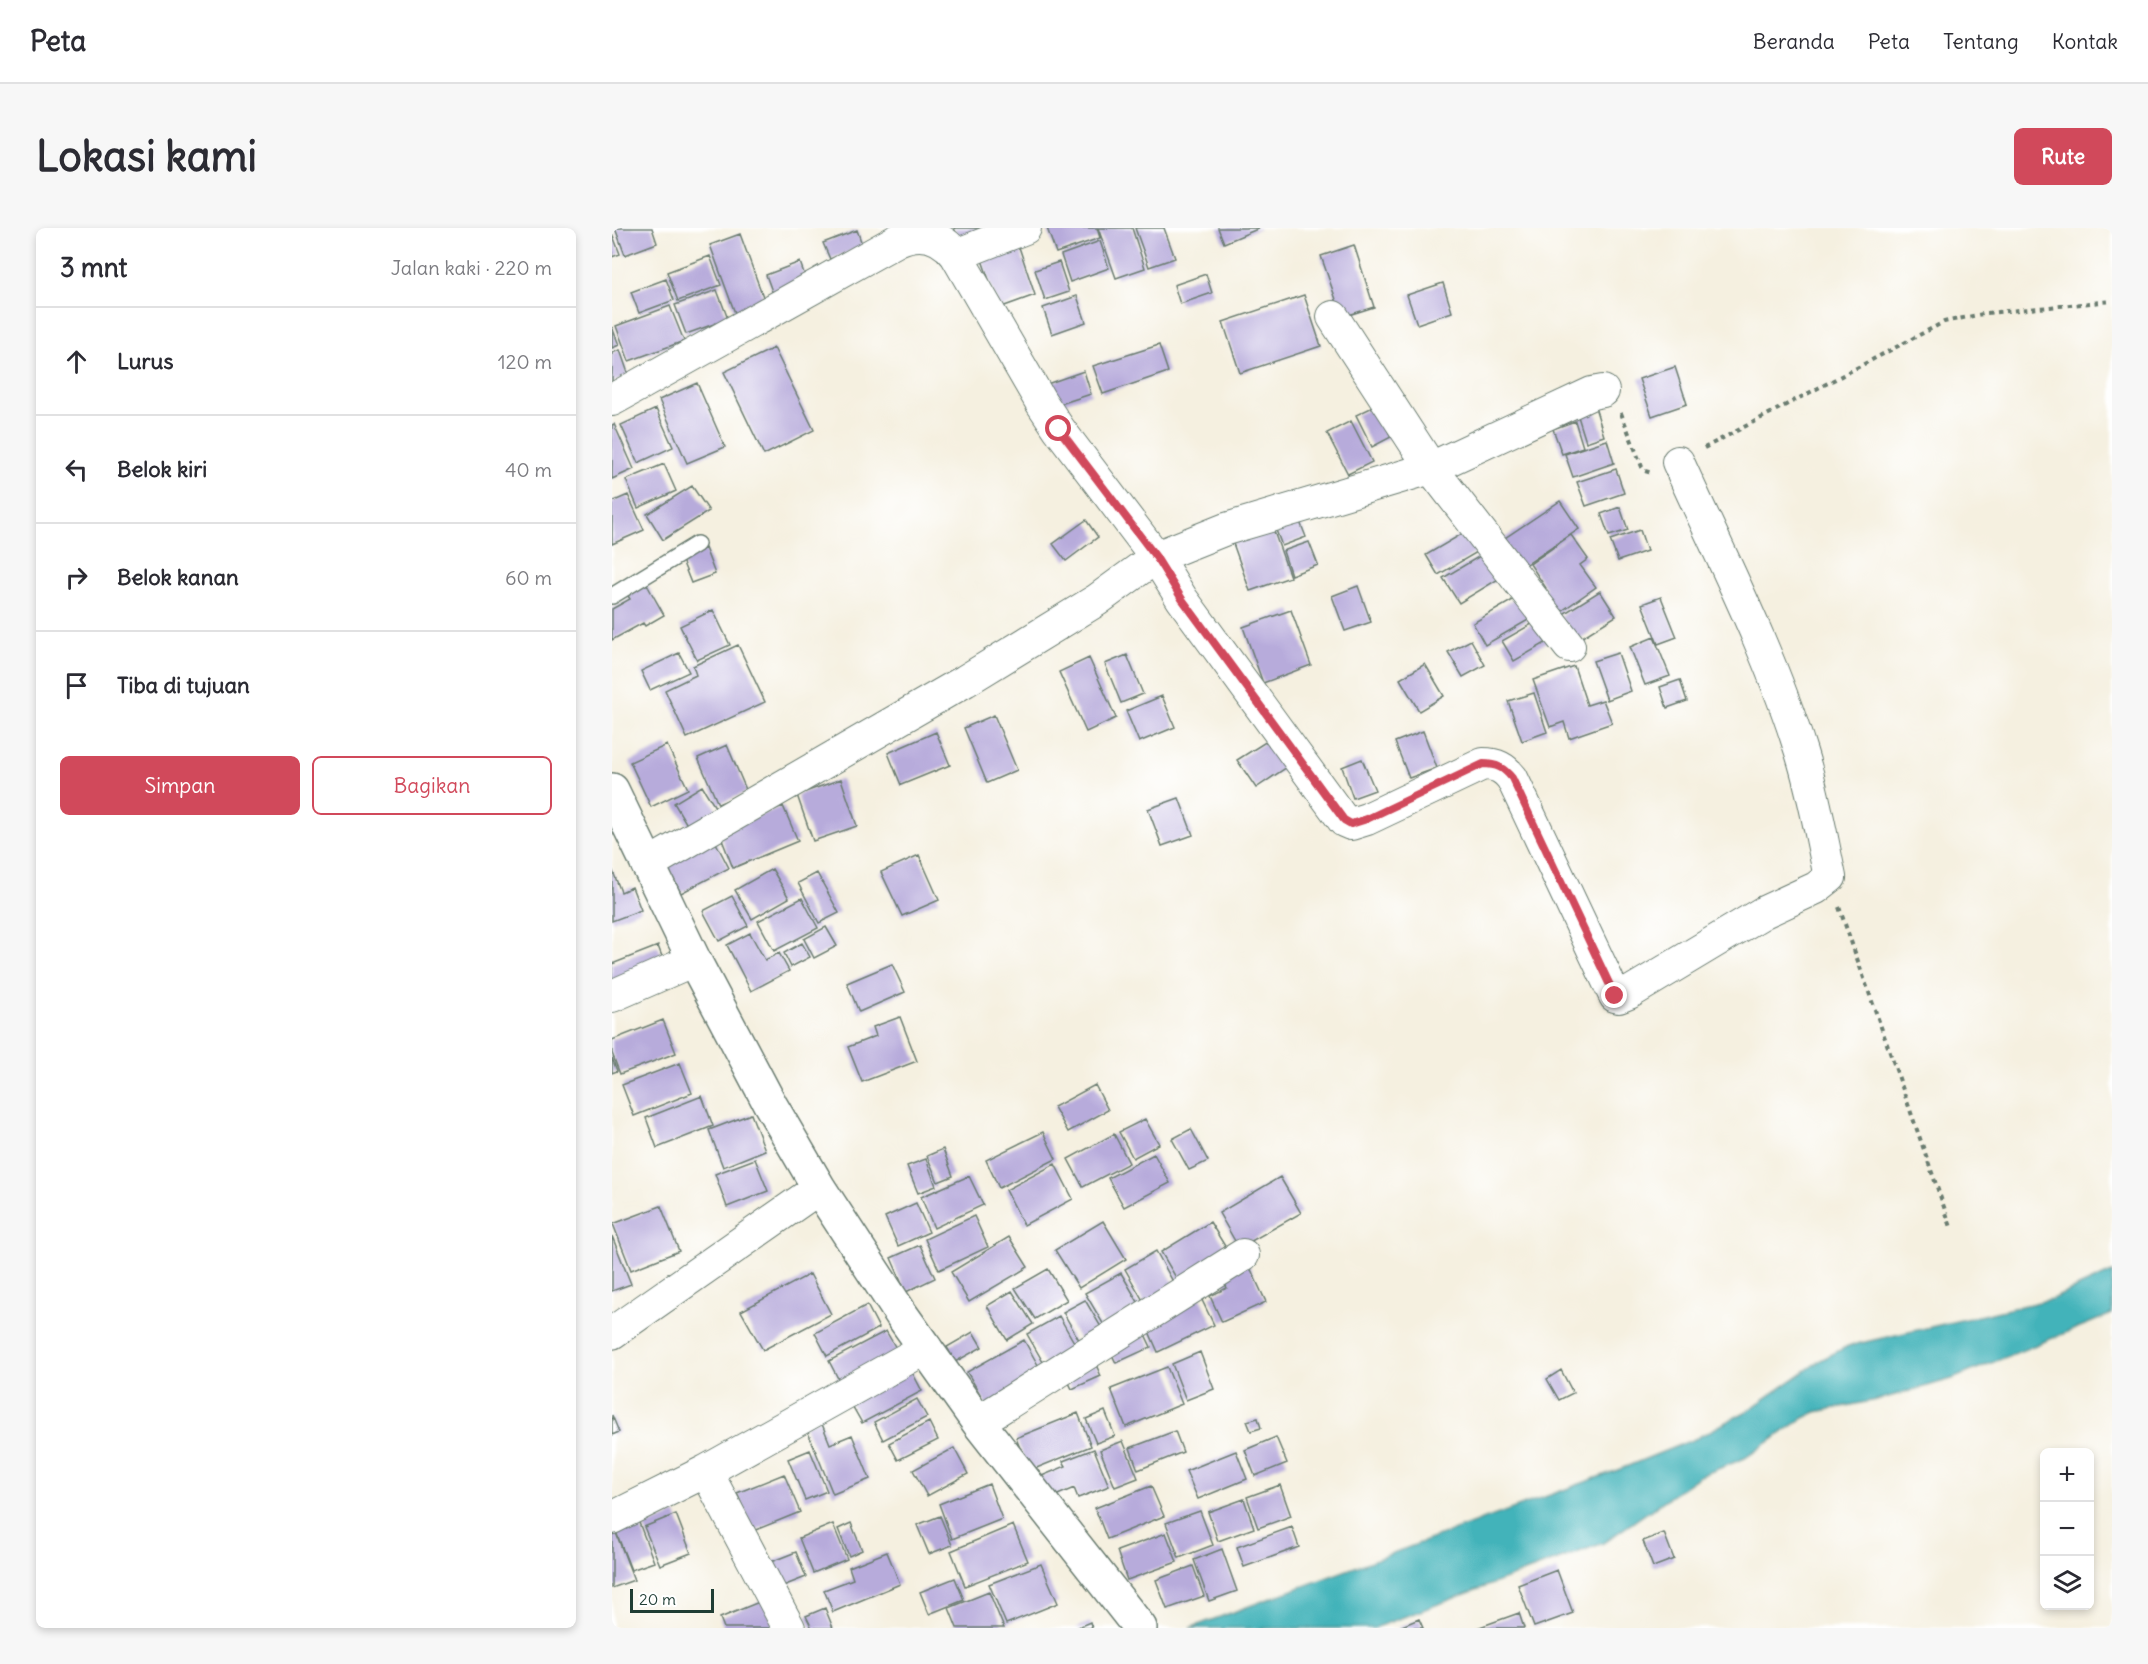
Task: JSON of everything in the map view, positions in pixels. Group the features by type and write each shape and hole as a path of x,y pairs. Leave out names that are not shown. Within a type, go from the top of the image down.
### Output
{"main road":[{"path":"612,790 694,960 770,1104 819,1188 901,1314 978,1422 1138,1624"}],"street":[{"path":"956,255 1025,228"},
{"path":"612,400 898,240 927,231 950,247 956,255 1041,402 1156,557 1182,599 1344,820 1351,824 1367,819 1483,764 1494,764 1505,769 1522,798 1615,996 1619,997 1764,912 1815,888 1830,878 1801,750 1769,661 1678,462"},
{"path":"1333,317 1431,468 1569,646"},
{"path":"647,865 975,675 1097,600 1156,557 1226,529 1431,468 1593,393 1603,391"},
{"path":"612,996 694,960"},
{"path":"612,1333 819,1188"},
{"path":"978,1422 1243,1255"},
{"path":"612,1518 706,1471 926,1348"},
{"path":"706,1471 789,1628"}],"lane":[{"path":"612,596 697,544"}],"path":[{"path":"1603,391 1611,394 1616,400 1631,442 1645,471 1656,472 1944,322 1987,313 2112,301"},
{"path":"1830,878 1951,1227"}],"water":[{"path":"2112,1272 2112,1314 1952,1379 1881,1399 1816,1412 1745,1458 1700,1476 1603,1543 1374,1628 1190,1628 1623,1468 1697,1438 1747,1411 1821,1360 1848,1346 2052,1299"}],"building":[{"path":"615,228 652,228 657,243 625,255"},
{"path":"954,228 992,228 959,240"},
{"path":"1047,228 1097,228 1100,238 1056,253"},
{"path":"1098,228 1132,228 1145,268 1116,278"},
{"path":"1135,228 1164,228 1175,258 1149,267"},
{"path":"1218,228 1260,228 1224,243"},
{"path":"857,230 863,247 830,259 823,243"},
{"path":"612,233 620,254 612,257"},
{"path":"740,234 765,302 735,313 710,245"},
{"path":"1100,241 1109,268 1070,282 1061,255"},
{"path":"1354,245 1374,307 1342,317 1321,256"},
{"path":"1019,247 1035,295 999,308 982,260"},
{"path":"710,256 721,285 678,301 667,272"},
{"path":"800,262 807,282 773,294 766,275"},
{"path":"1059,262 1069,292 1045,300 1035,270"},
{"path":"1206,274 1212,293 1180,304 1174,285"},
{"path":"666,279 674,300 639,313 631,292"},
{"path":"1443,283 1452,312 1417,324 1407,295"},
{"path":"717,290 728,319 686,334 675,305"},
{"path":"1304,295 1321,346 1240,373 1223,322"},
{"path":"1077,296 1086,322 1052,334 1043,308"},
{"path":"670,306 684,341 629,361 616,326"},
{"path":"612,327 619,345 612,348"},
{"path":"1159,345 1168,372 1103,394 1093,366"},
{"path":"774,348 814,430 764,455 724,372"},
{"path":"620,350 629,376 612,382 612,353"},
{"path":"1675,367 1687,404 1652,416 1639,379"},
{"path":"1084,371 1091,394 1051,407 1044,385"},
{"path":"697,383 725,447 687,463 659,400"},
{"path":"1375,406 1391,437 1372,447 1356,415"},
{"path":"1595,407 1604,436 1586,442 1577,413"},
{"path":"656,409 673,447 638,463 621,425"},
{"path":"1351,421 1372,462 1348,474 1327,433"},
{"path":"1575,421 1583,447 1562,454 1553,429"},
{"path":"614,424 634,469 612,479 612,425"},
{"path":"1607,440 1614,463 1573,477 1565,454"},
{"path":"664,464 676,491 638,508 626,480"},
{"path":"1616,469 1624,493 1586,506 1577,482"},
{"path":"692,486 709,511 663,540 647,514"},
{"path":"628,495 644,530 612,544 612,502"},
{"path":"1560,501 1579,529 1521,568 1502,540"},
{"path":"1620,507 1628,530 1609,536 1601,514"},
{"path":"1297,514 1306,537 1282,546 1273,522"},
{"path":"1086,520 1098,537 1066,561 1053,544"},
{"path":"1270,520 1290,577 1250,591 1230,535"},
{"path":"1472,528 1484,548 1438,575 1426,555"},
{"path":"1640,530 1647,551 1618,561 1610,540"},
{"path":"1571,535 1588,559 1580,565 1596,587 1556,615 1540,592 1546,588 1530,564"},
{"path":"1309,542 1318,565 1291,575 1283,551"},
{"path":"705,548 715,574 691,583 681,558"},
{"path":"1490,550 1505,575 1459,603 1443,578"},
{"path":"646,583 664,615 645,626 643,623 612,640 612,609 630,599 627,594"},
{"path":"1358,586 1371,622 1345,631 1332,596"},
{"path":"1600,591 1616,616 1576,641 1560,616"},
{"path":"1518,597 1530,619 1485,645 1473,623"},
{"path":"1661,597 1677,637 1658,644 1642,604"},
{"path":"713,610 730,645 697,660 680,626"},
{"path":"1291,610 1311,665 1263,683 1243,627"},
{"path":"1537,621 1549,641 1514,661 1502,641"},
{"path":"1654,637 1670,676 1645,685 1630,647"},
{"path":"1471,640 1485,665 1463,677 1448,652"},
{"path":"738,645 765,702 687,738 665,690 696,675 693,666"},
{"path":"679,653 689,672 650,690 641,671"},
{"path":"1618,653 1631,691 1607,700 1593,661"},
{"path":"1127,655 1143,694 1121,703 1105,664"},
{"path":"1089,658 1116,718 1086,732 1059,672"},
{"path":"1425,664 1444,696 1419,711 1400,679"},
{"path":"1574,666 1587,705 1603,700 1612,723 1569,738 1564,722 1550,727 1533,680"},
{"path":"1680,680 1687,701 1667,708 1660,687"},
{"path":"1534,693 1547,732 1522,741 1508,701"},
{"path":"1162,696 1175,727 1139,742 1126,711"},
{"path":"994,715 1017,770 987,783 964,728"},
{"path":"1423,731 1437,768 1409,778 1395,742"},
{"path":"936,732 950,765 901,785 888,753"},
{"path":"1278,734 1296,761 1256,788 1237,760"},
{"path":"667,745 688,789 651,807 630,762"},
{"path":"727,745 747,792 718,804 698,758"},
{"path":"1362,759 1375,790 1353,798 1342,767"},
{"path":"841,779 857,826 813,841 797,795"},
{"path":"702,786 720,815 692,833 674,803"},
{"path":"1179,798 1193,835 1162,846 1148,809"},
{"path":"783,806 798,841 733,868 719,832"},
{"path":"713,837 729,868 681,893 665,863"},
{"path":"919,855 939,900 902,916 881,872"},
{"path":"612,869 621,892 632,887 641,910 612,921"},
{"path":"772,869 789,898 752,919 735,890"},
{"path":"817,873 839,913 819,923 798,883"},
{"path":"732,896 748,926 719,941 703,911"},
{"path":"802,898 818,928 774,951 758,921"},
{"path":"826,927 837,946 814,958 804,939"},
{"path":"750,933 765,960 779,953 789,971 751,991 727,945"},
{"path":"802,943 810,957 791,967 784,953"},
{"path":"658,946 666,967 612,984 612,964"},
{"path":"892,964 905,992 859,1012 847,983"},
{"path":"900,1017 917,1061 862,1082 848,1047 876,1036 873,1027"},
{"path":"663,1020 676,1053 620,1074 612,1053 612,1040"},
{"path":"612,1058 617,1071 612,1073"},
{"path":"680,1063 692,1093 634,1116 622,1085"},
{"path":"1095,1085 1108,1110 1068,1132 1054,1107"},
{"path":"702,1096 713,1126 657,1148 646,1118"},
{"path":"751,1114 765,1150 723,1167 709,1130"},
{"path":"1145,1119 1159,1144 1133,1158 1119,1132"},
{"path":"1191,1129 1208,1161 1189,1170 1172,1139"},
{"path":"1043,1132 1056,1159 999,1188 986,1160"},
{"path":"1114,1134 1129,1163 1083,1187 1068,1159"},
{"path":"943,1149 953,1176 938,1182 927,1156"},
{"path":"1154,1154 1170,1183 1124,1207 1108,1178"},
{"path":"755,1159 768,1191 727,1207 715,1174"},
{"path":"926,1159 936,1186 918,1193 907,1166"},
{"path":"1055,1164 1073,1199 1024,1225 1006,1190"},
{"path":"969,1176 983,1205 934,1228 921,1197"},
{"path":"1280,1177 1301,1213 1239,1248 1219,1213"},
{"path":"916,1203 929,1232 898,1246 885,1217"},
{"path":"661,1206 679,1251 631,1270 613,1224"},
{"path":"974,1216 988,1247 939,1270 925,1239"},
{"path":"1103,1221 1126,1259 1079,1288 1055,1250"},
{"path":"1210,1222 1228,1251 1178,1281 1161,1252"},
{"path":"612,1236 631,1284 612,1291"},
{"path":"1009,1237 1028,1267 969,1302 951,1272"},
{"path":"920,1245 935,1278 906,1292 891,1258"},
{"path":"1156,1251 1176,1287 1145,1304 1125,1269"},
{"path":"1248,1263 1266,1302 1222,1322 1210,1296 1227,1288 1221,1275"},
{"path":"1048,1269 1067,1300 1035,1319 1015,1288"},
{"path":"1121,1273 1141,1307 1105,1327 1085,1293"},
{"path":"810,1274 831,1314 763,1350 741,1311"},
{"path":"1012,1291 1033,1324 1007,1340 987,1306"},
{"path":"1199,1294 1214,1325 1158,1352 1144,1320"},
{"path":"1085,1300 1104,1332 1082,1345 1063,1312"},
{"path":"867,1305 879,1328 827,1356 815,1333"},
{"path":"1059,1316 1079,1351 1047,1369 1027,1334"},
{"path":"1142,1328 1151,1347 1116,1363 1107,1344"},
{"path":"886,1331 901,1357 843,1388 829,1361"},
{"path":"973,1332 982,1347 955,1362 947,1347"},
{"path":"1024,1340 1043,1374 987,1406 967,1372"},
{"path":"1200,1352 1214,1389 1186,1400 1172,1364"},
{"path":"1093,1358 1101,1376 1072,1389 1064,1372"},
{"path":"1167,1367 1182,1404 1126,1427 1111,1389"},
{"path":"910,1368 922,1391 862,1423 849,1400"},
{"path":"1561,1370 1573,1393 1559,1400 1547,1379"},
{"path":"917,1399 927,1417 883,1440 874,1422"},
{"path":"1105,1411 1115,1436 1096,1443 1086,1419"},
{"path":"1078,1413 1091,1446 1029,1471 1016,1438"},
{"path":"612,1415 619,1432 612,1435"},
{"path":"1258,1418 1261,1428 1251,1431 1247,1421"},
{"path":"820,1419 830,1444 852,1435 870,1479 833,1494 805,1425"},
{"path":"929,1422 938,1440 898,1460 889,1443"},
{"path":"1175,1431 1183,1452 1138,1470 1130,1448"},
{"path":"1276,1437 1287,1463 1255,1476 1245,1450"},
{"path":"1123,1441 1138,1478 1115,1487 1100,1450"},
{"path":"954,1448 968,1474 927,1496 913,1470"},
{"path":"1094,1449 1109,1486 1078,1498 1074,1488 1046,1500 1037,1478 1066,1466 1063,1461"},
{"path":"810,1450 827,1491 805,1500 788,1459"},
{"path":"1236,1451 1247,1479 1198,1499 1186,1471"},
{"path":"784,1474 800,1512 753,1531 737,1493"},
{"path":"989,1484 1002,1519 952,1539 939,1504"},
{"path":"1280,1485 1291,1516 1258,1528 1247,1497"},
{"path":"1151,1486 1164,1516 1107,1539 1095,1508"},
{"path":"1244,1499 1254,1528 1218,1541 1208,1512"},
{"path":"1200,1511 1213,1545 1179,1558 1166,1523"},
{"path":"676,1514 691,1553 660,1565 644,1527"},
{"path":"940,1516 952,1545 929,1554 917,1525"},
{"path":"638,1520 654,1562 631,1570 615,1529"},
{"path":"851,1523 862,1550 849,1556 838,1529"},
{"path":"833,1524 847,1559 813,1573 799,1538"},
{"path":"1013,1525 1028,1561 965,1586 951,1551"},
{"path":"1292,1527 1299,1547 1244,1567 1237,1547"},
{"path":"616,1533 634,1580 612,1588 612,1535"},
{"path":"1166,1533 1177,1562 1127,1580 1117,1551"},
{"path":"1664,1533 1674,1559 1653,1567 1643,1541"},
{"path":"1222,1549 1237,1591 1209,1601 1194,1560"},
{"path":"796,1552 806,1577 778,1588 768,1563"},
{"path":"887,1552 900,1584 833,1612 824,1590 853,1579 849,1567"},
{"path":"1041,1564 1058,1603 1006,1624 989,1584"},
{"path":"1193,1566 1204,1596 1167,1609 1156,1580"},
{"path":"1557,1570 1573,1613 1534,1627 1518,1585"},
{"path":"955,1578 964,1600 929,1614 920,1592"},
{"path":"989,1592 1004,1628 957,1628 949,1608"},
{"path":"764,1600 775,1628 724,1628 720,1618"},
{"path":"825,1608 833,1628 812,1628 806,1616"},
{"path":"1519,1613 1524,1628 1477,1628"},
{"path":"1419,1619 1423,1628 1397,1628"},
{"path":"1090,1622 1092,1628 1076,1628"}],"route":[{"path":"1059,429 1156,557 1182,599 1344,820 1351,824 1367,819 1483,764 1494,764 1505,769 1512,778 1615,996"}]}
